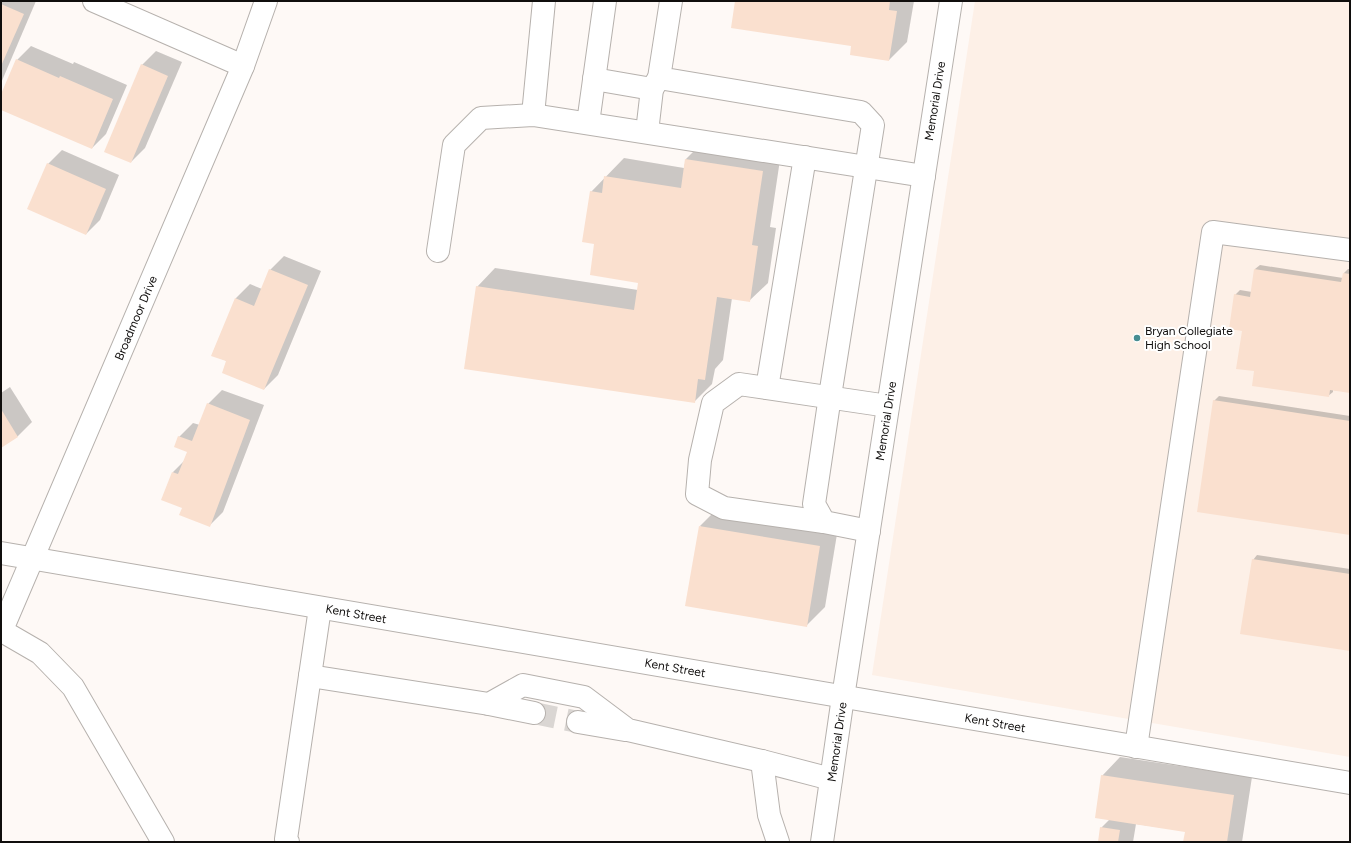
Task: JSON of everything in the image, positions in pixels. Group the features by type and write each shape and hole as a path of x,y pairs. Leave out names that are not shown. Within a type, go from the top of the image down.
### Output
{"street":[{"path":"94,1 243,66"},
{"name":"Broadmoor Drive","path":"1,631 243,66 266,1"},
{"path":"533,115 544,1"},
{"path":"588,123 605,1"},
{"path":"647,132 671,1"},
{"name":"Memorial Drive","path":"822,842 843,697 951,1"},
{"path":"594,80 655,84 862,112 873,125 814,504 824,522"},
{"path":"438,251 454,145 481,118 533,115 924,176"},
{"path":"767,388 805,157"},
{"path":"1136,747 1213,232 1350,250"},
{"path":"869,531 824,522 724,508 697,494 700,460 713,403 739,384 830,396 888,406"},
{"name":"Kent Street","path":"1,553 1350,783"},
{"path":"288,842 286,839 320,608"},
{"path":"1,631 40,653 72,687 163,842"},
{"path":"310,676 489,704 534,713"},
{"path":"489,704 523,685 584,697 628,730"},
{"path":"578,722 628,730 762,761 831,779"},
{"path":"762,761 769,815 778,842"},
{"path":"760,842 769,815"}],"shaded area":[{"name":"Bryan Collegiate High School","path":"975,1 1350,1 1350,757 872,675"}],"building":[{"path":"735,1 890,1 889,10 897,11 889,61 850,55 851,46 731,28"},
{"path":"1,4 24,14 1,66"},
{"path":"16,59 113,99 92,149 1,110 1,94"},
{"path":"141,64 168,76 131,163 104,152"},
{"path":"685,159 763,171 752,245 758,246 750,302 717,297 705,380 698,379 695,403 464,369 476,286 634,310 638,283 590,275 594,244 582,242 590,191 602,193 604,176 681,188"},
{"path":"47,163 106,189 86,235 27,209"},
{"path":"269,269 308,285 264,390 222,373 226,361 211,356 235,298 254,306"},
{"name":"Bryan Collegiate High School","path":"1254,269 1341,282 1343,273 1350,274 1350,393 1330,390 1329,397 1252,386 1254,371 1236,369 1242,331 1229,329 1234,294 1250,297"},
{"path":"1213,400 1350,421 1350,535 1197,512"},
{"path":"207,403 250,420 210,527 179,515 182,508 161,500 172,472 178,474 187,452 174,447 178,436 192,441"},
{"path":"1,409 18,437 1,448"},
{"path":"699,526 820,546 807,627 685,606"},
{"path":"1252,559 1350,574 1350,651 1240,634"},
{"path":"1101,775 1234,795 1227,842 1183,842 1185,832 1095,818"},
{"path":"1100,827 1120,830 1118,842 1098,842"}],"tunnel":[{"path":"534,713 578,722"}],"place":[{"name":"Bryan Collegiate High School","path":"1137,338"}]}
